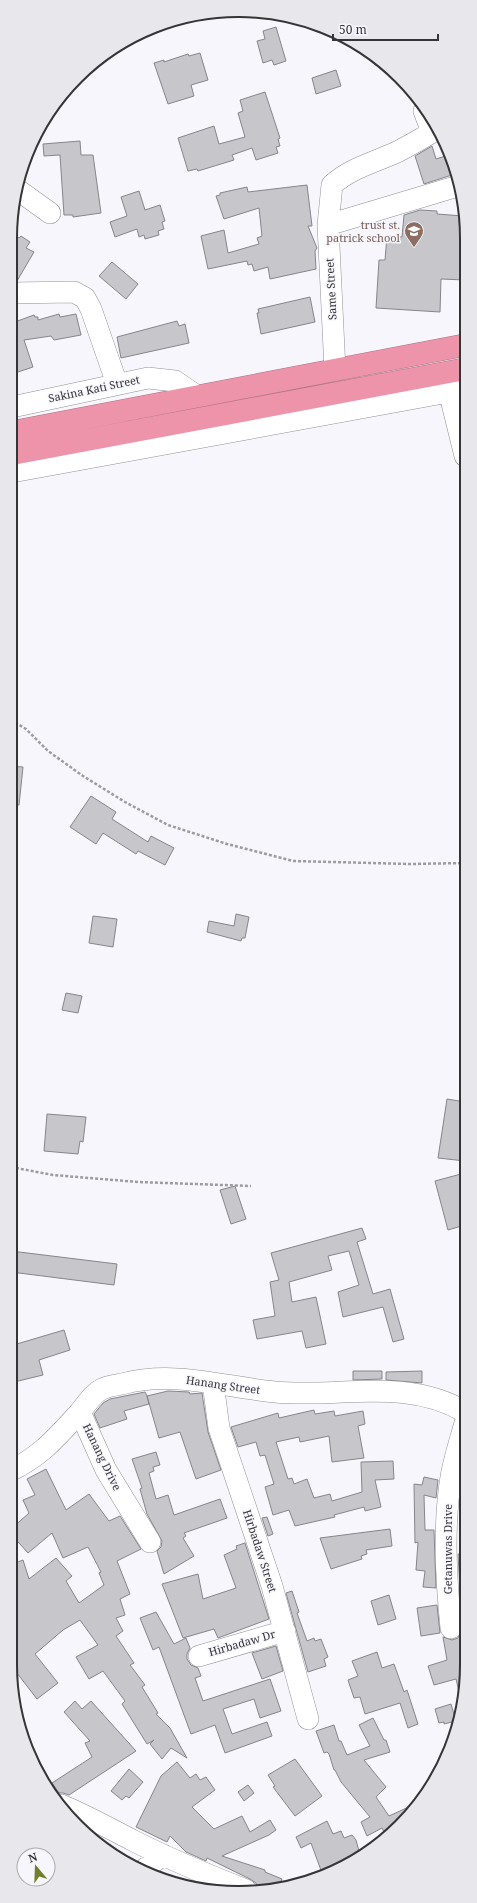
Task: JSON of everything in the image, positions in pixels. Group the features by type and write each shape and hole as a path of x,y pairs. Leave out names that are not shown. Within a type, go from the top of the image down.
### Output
{"highway":[{"path":"17,431 460,346"},
{"path":"17,453 456,381"}],"street":[{"name":"Same Street","path":"335,370 328,225 332,185 343,175 399,150 432,132"},
{"path":"328,225 454,187"},
{"path":"22,193 50,213"},
{"path":"17,293 74,292 85,298 91,309 117,384"},
{"name":"Sakina Kati Street","path":"17,406 148,378 175,381 197,396"},
{"path":"17,471 456,381 460,414"},
{"name":"Hanang Street","path":"17,1467 39,1454 102,1389 130,1382 159,1378 185,1379 274,1392 301,1393 391,1391 427,1396 460,1409"},
{"name":"Hirbadaw Street","path":"213,1383 219,1428 272,1586 308,1719"},
{"name":"Hanang Drive","path":"80,1412 106,1470 150,1542"},
{"name":"Getanuwas Drive","path":"451,1628 447,1588 448,1504 451,1476 460,1442"},
{"name":"Hirbadaw Dr","path":"199,1656 284,1631"},
{"path":"71,1810 89,1817 156,1866 195,1870 236,1886"}],"path":[{"path":"17,723 26,728 48,751 83,776 125,802 168,825 227,844 293,861 410,864 460,863"},
{"path":"17,1168 53,1175 138,1182 251,1186"}],"building":[{"path":"276,27 286,61 274,65 272,60 263,63 257,41 265,39 263,31"},
{"path":"200,53 208,80 191,85 194,96 168,104 154,63 164,60 164,62 188,54 189,56"},
{"path":"336,70 341,86 316,94 312,78"},
{"path":"265,92 280,138 278,139 280,146 276,147 278,153 256,160 252,148 232,155 234,160 198,171 197,169 188,171 178,138 214,126 219,144 245,137 238,113 243,111 240,100"},
{"path":"80,141 81,155 93,155 101,213 73,217 73,215 64,215 60,155 44,156 43,144"},
{"path":"432,146 436,159 444,157 450,175 424,184 415,156"},
{"path":"307,185 312,226 308,226 317,248 315,251 316,269 270,279 268,267 254,271 252,264 248,265 247,261 208,269 201,236 224,230 228,253 259,244 257,238 262,236 259,208 224,219 216,196 220,195 220,193 247,187 248,192"},
{"path":"139,191 145,210 160,205 165,221 162,222 164,229 158,231 159,235 145,239 144,235 139,237 137,229 115,237 110,222 127,216 121,197"},
{"path":"420,210 437,211 437,214 459,216 460,280 441,279 440,312 376,308 379,260 385,260 387,236 402,237 404,215"},
{"path":"21,236 30,242 26,248 34,252 17,281 17,237 19,238"},
{"path":"112,262 138,284 126,299 99,276"},
{"path":"310,297 315,322 261,334 257,313 259,313 258,309"},
{"path":"59,314 60,317 76,314 81,335 54,340 51,336 24,340 33,367 17,372 17,321 34,315 35,317 38,317 38,320"},
{"path":"177,321 179,326 185,324 189,343 121,358 117,337"},
{"path":"17,766 23,767 19,805 17,805"},
{"path":"91,796 116,812 112,819 148,842 151,836 174,848 165,865 138,851 136,854 103,833 96,844 70,827"},
{"path":"236,914 249,917 245,938 242,938 241,941 207,932 209,921 234,926"},
{"path":"93,916 117,919 113,947 89,943"},
{"path":"66,993 82,996 78,1013 62,1010"},
{"path":"447,1099 460,1101 460,1160 438,1158"},
{"path":"47,1114 86,1117 83,1142 80,1141 78,1154 44,1151"},
{"path":"460,1174 460,1226 448,1230 435,1181"},
{"path":"235,1186 246,1219 231,1224 220,1190"},
{"path":"362,1228 366,1239 357,1242 373,1294 390,1289 404,1339 393,1342 383,1307 343,1317 338,1292 359,1285 349,1251 328,1256 332,1270 289,1282 292,1302 316,1297 326,1344 306,1348 302,1331 257,1339 253,1320 275,1316 270,1282 279,1280 271,1253"},
{"path":"17,1252 117,1264 114,1285 17,1273"},
{"path":"64,1330 70,1350 39,1360 43,1375 17,1381 17,1344"},
{"path":"353,1371 382,1371 382,1379 353,1380"},
{"path":"422,1371 422,1383 386,1380 386,1372"},
{"path":"168,1391 189,1392 190,1394 202,1393 208,1432 221,1470 196,1479 180,1432 159,1438 147,1396"},
{"path":"145,1392 149,1404 124,1411 127,1419 100,1428 94,1414 103,1403 110,1399"},
{"path":"314,1410 315,1414 334,1411 335,1416 363,1411 365,1424 358,1426 364,1458 332,1462 329,1436 300,1442 299,1437 276,1442 288,1479 292,1478 294,1484 307,1479 314,1498 330,1494 332,1501 362,1492 361,1462 393,1461 394,1479 375,1480 381,1507 365,1511 364,1507 334,1515 335,1517 295,1526 289,1510 273,1515 265,1487 274,1484 265,1455 260,1456 256,1442 238,1447 231,1427 278,1413 279,1418"},
{"path":"156,1452 160,1465 153,1467 154,1471 149,1473 156,1499 168,1495 174,1515 220,1499 227,1518 184,1533 186,1536 183,1538 194,1556 164,1574 157,1551 161,1547 162,1541 147,1514 140,1489 142,1488 132,1459"},
{"path":"46,1469 66,1510 89,1494 109,1521 120,1516 141,1549 117,1561 130,1594 120,1599 125,1615 116,1618 123,1631 116,1636 134,1663 130,1665 145,1685 142,1687 158,1713 156,1714 170,1728 187,1758 171,1748 162,1759 150,1744 154,1740 147,1744 122,1704 125,1701 103,1671 89,1679 76,1657 98,1645 80,1620 63,1630 35,1654 58,1683 37,1699 17,1673 17,1562 23,1560 29,1579 56,1558 72,1576 66,1581 79,1603 104,1585 99,1573 101,1572 88,1547 63,1558 52,1533 28,1553 17,1541 17,1524 29,1513 23,1500 35,1495 27,1479"},
{"path":"424,1477 438,1480 436,1498 424,1495 425,1530 434,1530 436,1588 423,1587 425,1571 416,1570 418,1542 415,1543 414,1484 422,1485"},
{"path":"267,1517 273,1534 268,1536 262,1518"},
{"path":"390,1529 392,1546 366,1550 367,1554 361,1556 362,1559 331,1569 320,1538"},
{"path":"245,1543 269,1619 218,1638 214,1629 183,1638 162,1584 198,1574 203,1599 236,1588 224,1555 237,1549 236,1546"},
{"path":"458,1554 460,1554 460,1590"},
{"path":"292,1591 299,1612 297,1613 307,1641 314,1638 315,1641 321,1639 328,1657 324,1659 326,1666 308,1672 286,1593"},
{"path":"389,1595 396,1619 378,1625 371,1601"},
{"path":"437,1605 440,1633 421,1636 417,1608"},
{"path":"156,1612 174,1644 186,1638 190,1648 187,1654 187,1659 191,1665 198,1668 201,1676 195,1678 203,1701 270,1679 281,1711 260,1718 254,1699 223,1709 232,1734 267,1722 272,1736 225,1753 215,1725 191,1734 159,1647 153,1650 140,1618"},
{"path":"460,1634 460,1679 458,1690 456,1679 434,1685 428,1666 447,1660 443,1637 452,1640 458,1638"},
{"path":"276,1646 283,1671 262,1679 252,1653"},
{"path":"377,1652 382,1668 394,1664 404,1692 407,1690 418,1724 408,1728 400,1703 365,1714 360,1697 354,1698 348,1680 358,1676 352,1661"},
{"path":"75,1701 82,1709 91,1701 136,1751 69,1795 59,1793 52,1783 92,1757 85,1743 90,1741 64,1712"},
{"path":"451,1704 454,1715 452,1722 444,1724 444,1722 439,1723 435,1709"},
{"path":"373,1718 384,1740 386,1740 390,1752 364,1760 386,1787 376,1797 389,1816 408,1807 384,1832 382,1828 367,1836 361,1822 370,1817 341,1782 334,1770 329,1754 327,1752 324,1753 316,1731 334,1725 339,1741 341,1741 347,1755 370,1746 359,1725"},
{"path":"295,1759 322,1796 295,1816 273,1787 275,1786 268,1775"},
{"path":"177,1762 190,1778 196,1774 200,1780 206,1777 215,1790 192,1807 214,1829 242,1816 250,1832 270,1820 276,1830 269,1835 222,1856 265,1870 265,1872 282,1879 280,1882 257,1885 256,1883 250,1879 207,1858 206,1861 186,1852 170,1836 167,1842 136,1827 161,1776"},
{"path":"129,1769 143,1782 129,1798 126,1796 122,1800 111,1791"},
{"path":"248,1785 254,1793 244,1801 238,1792"},
{"path":"327,1821 333,1834 341,1831 344,1838 352,1835 356,1840 359,1851 321,1870 311,1843 301,1848 296,1837"}],"place":[{"name":"trust st. patrick school","path":"414,248"}]}
